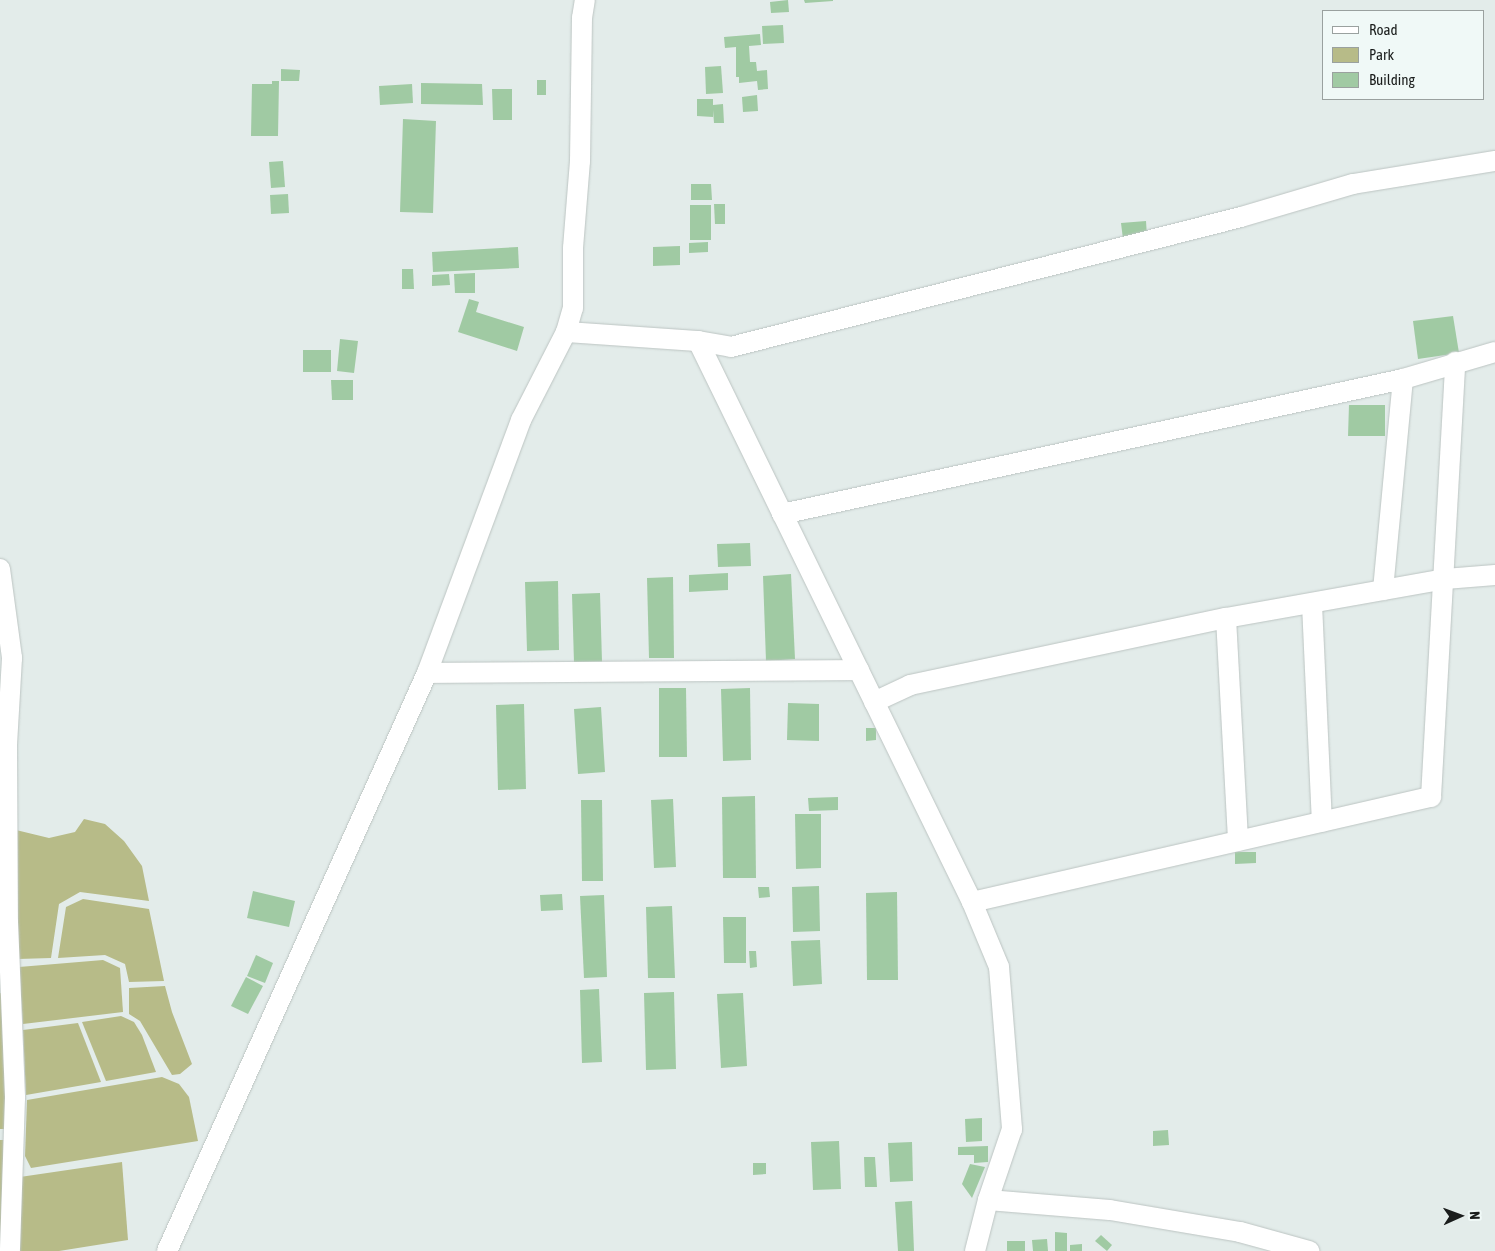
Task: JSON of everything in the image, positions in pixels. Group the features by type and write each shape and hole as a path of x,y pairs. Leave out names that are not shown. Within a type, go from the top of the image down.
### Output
{"street":[{"path":"167,1251 427,673 521,420 566,332 572,308 573,248 580,161 582,18 585,0"},
{"path":"566,332 698,341 731,347 1232,219 1353,184 1495,161"},
{"path":"698,341 972,902 1000,967 1012,1129 988,1200 976,1251"},
{"path":"782,514 1403,379 1455,362 1495,352"},
{"path":"972,902 1432,797 1455,362"},
{"path":"1383,590 1403,379"},
{"path":"0,569 12,658 7,745 8,922 16,1098 10,1251"},
{"path":"874,702 910,685 1226,618 1444,579 1495,575"},
{"path":"1312,604 1322,822"},
{"path":"1226,618 1238,841"},
{"path":"427,673 859,670"},
{"path":"988,1200 1110,1210 1240,1232 1309,1251"}],"green space":[{"path":"84,819 105,824 124,841 142,866 149,901 80,892 59,904 51,958 18,959 16,830 49,838 75,832"},
{"path":"83,899 149,909 164,981 129,982 125,964 105,955 58,958 66,907"},
{"path":"103,960 120,968 123,1012 23,1024 19,967"},
{"path":"165,986 172,1012 192,1064 180,1074 172,1075 140,1021 129,1014 129,988"},
{"path":"0,993 5,993 7,1129 0,1129"},
{"path":"121,1016 134,1022 142,1035 156,1072 106,1081 82,1022"},
{"path":"78,1023 101,1082 26,1095 23,1030"},
{"path":"162,1077 179,1084 189,1097 198,1141 31,1168 25,1156 27,1100"},
{"path":"0,1140 4,1140 0,1251"},
{"path":"122,1162 128,1240 59,1251 18,1251 20,1177"}],"building":[{"path":"788,0 789,12 771,13 770,2"},
{"path":"804,0 833,0 833,1 805,3"},
{"path":"783,25 784,43 763,44 762,26"},
{"path":"760,34 761,45 749,46 750,62 756,62 757,71 767,70 768,89 758,90 757,81 739,83 739,77 736,77 736,47 725,48 724,37"},
{"path":"721,66 723,93 706,94 705,67"},
{"path":"281,69 300,70 299,81 281,81"},
{"path":"537,80 546,80 546,95 537,95"},
{"path":"272,81 279,81 278,136 251,136 252,84 272,84"},
{"path":"421,83 482,84 483,105 421,104"},
{"path":"412,84 413,103 380,105 379,86"},
{"path":"492,89 512,89 512,120 493,120"},
{"path":"757,95 758,111 743,112 742,97"},
{"path":"697,99 713,99 713,105 723,104 724,123 714,123 713,110 713,117 697,116"},
{"path":"403,119 436,121 433,213 400,212"},
{"path":"283,161 285,187 271,188 269,162"},
{"path":"691,184 711,184 712,200 691,200"},
{"path":"288,194 289,213 271,214 270,195"},
{"path":"714,204 725,204 725,224 715,224"},
{"path":"690,205 711,205 711,240 690,240"},
{"path":"1146,221 1147,237 1123,239 1121,223"},
{"path":"708,242 708,252 689,253 689,243"},
{"path":"680,246 680,265 653,266 653,247"},
{"path":"518,247 519,268 433,272 432,252"},
{"path":"402,269 413,269 414,289 402,289"},
{"path":"475,273 475,293 455,293 454,274"},
{"path":"449,274 450,285 432,286 432,275"},
{"path":"469,299 479,302 476,312 524,327 517,351 458,332"},
{"path":"1453,316 1459,353 1418,359 1413,321"},
{"path":"340,339 358,341 354,373 337,371"},
{"path":"303,350 331,350 331,372 303,372"},
{"path":"331,380 353,380 353,400 332,400"},
{"path":"1349,405 1385,405 1385,436 1348,436"},
{"path":"750,543 751,566 718,567 717,544"},
{"path":"728,573 728,590 689,592 689,575"},
{"path":"791,574 795,659 766,661 763,576"},
{"path":"673,577 674,658 649,658 647,578"},
{"path":"558,581 559,650 527,651 525,582"},
{"path":"600,593 602,662 574,663 572,594"},
{"path":"659,688 686,688 687,757 659,757"},
{"path":"750,688 751,760 723,761 721,689"},
{"path":"788,703 819,704 819,741 787,740"},
{"path":"524,704 526,789 498,790 496,705"},
{"path":"601,707 605,772 578,774 574,709"},
{"path":"866,728 876,728 876,740 866,741"},
{"path":"755,796 756,878 723,878 722,797"},
{"path":"838,797 838,810 809,811 808,798"},
{"path":"673,799 676,867 654,868 651,800"},
{"path":"581,800 602,800 603,881 582,881"},
{"path":"795,814 821,814 821,868 796,869"},
{"path":"1235,852 1256,852 1256,863 1235,864"},
{"path":"819,886 820,931 793,932 792,887"},
{"path":"758,887 769,887 770,897 759,898"},
{"path":"253,891 295,901 289,927 247,918"},
{"path":"897,892 898,980 867,980 866,893"},
{"path":"562,894 563,910 541,911 540,895"},
{"path":"604,895 607,977 584,978 580,896"},
{"path":"672,906 675,978 648,978 646,907"},
{"path":"723,917 746,917 746,963 724,963"},
{"path":"820,940 822,984 793,986 791,941"},
{"path":"749,951 756,951 757,967 750,968"},
{"path":"256,955 273,963 265,983 247,976"},
{"path":"246,977 263,986 248,1014 231,1006"},
{"path":"599,989 602,1062 582,1063 580,990"},
{"path":"674,992 676,1069 646,1070 644,993"},
{"path":"743,993 747,1066 721,1068 717,994"},
{"path":"982,1118 982,1141 966,1142 965,1119"},
{"path":"1168,1130 1169,1145 1153,1146 1153,1131"},
{"path":"839,1141 841,1189 813,1190 811,1142"},
{"path":"912,1142 913,1181 890,1182 888,1143"},
{"path":"988,1146 988,1162 974,1163 974,1155 958,1155 958,1147"},
{"path":"864,1157 875,1157 877,1187 865,1187"},
{"path":"753,1163 766,1163 766,1174 753,1175"},
{"path":"970,1164 985,1167 972,1198 962,1184"},
{"path":"912,1201 914,1251 898,1251 895,1202"},
{"path":"1055,1232 1067,1233 1067,1251 1055,1251"},
{"path":"1101,1235 1112,1245 1107,1251 1095,1241"},
{"path":"1047,1239 1048,1251 1033,1251 1032,1240"},
{"path":"1007,1241 1025,1241 1025,1251 1007,1251"},
{"path":"1082,1244 1082,1251 1070,1251 1070,1245"}]}
